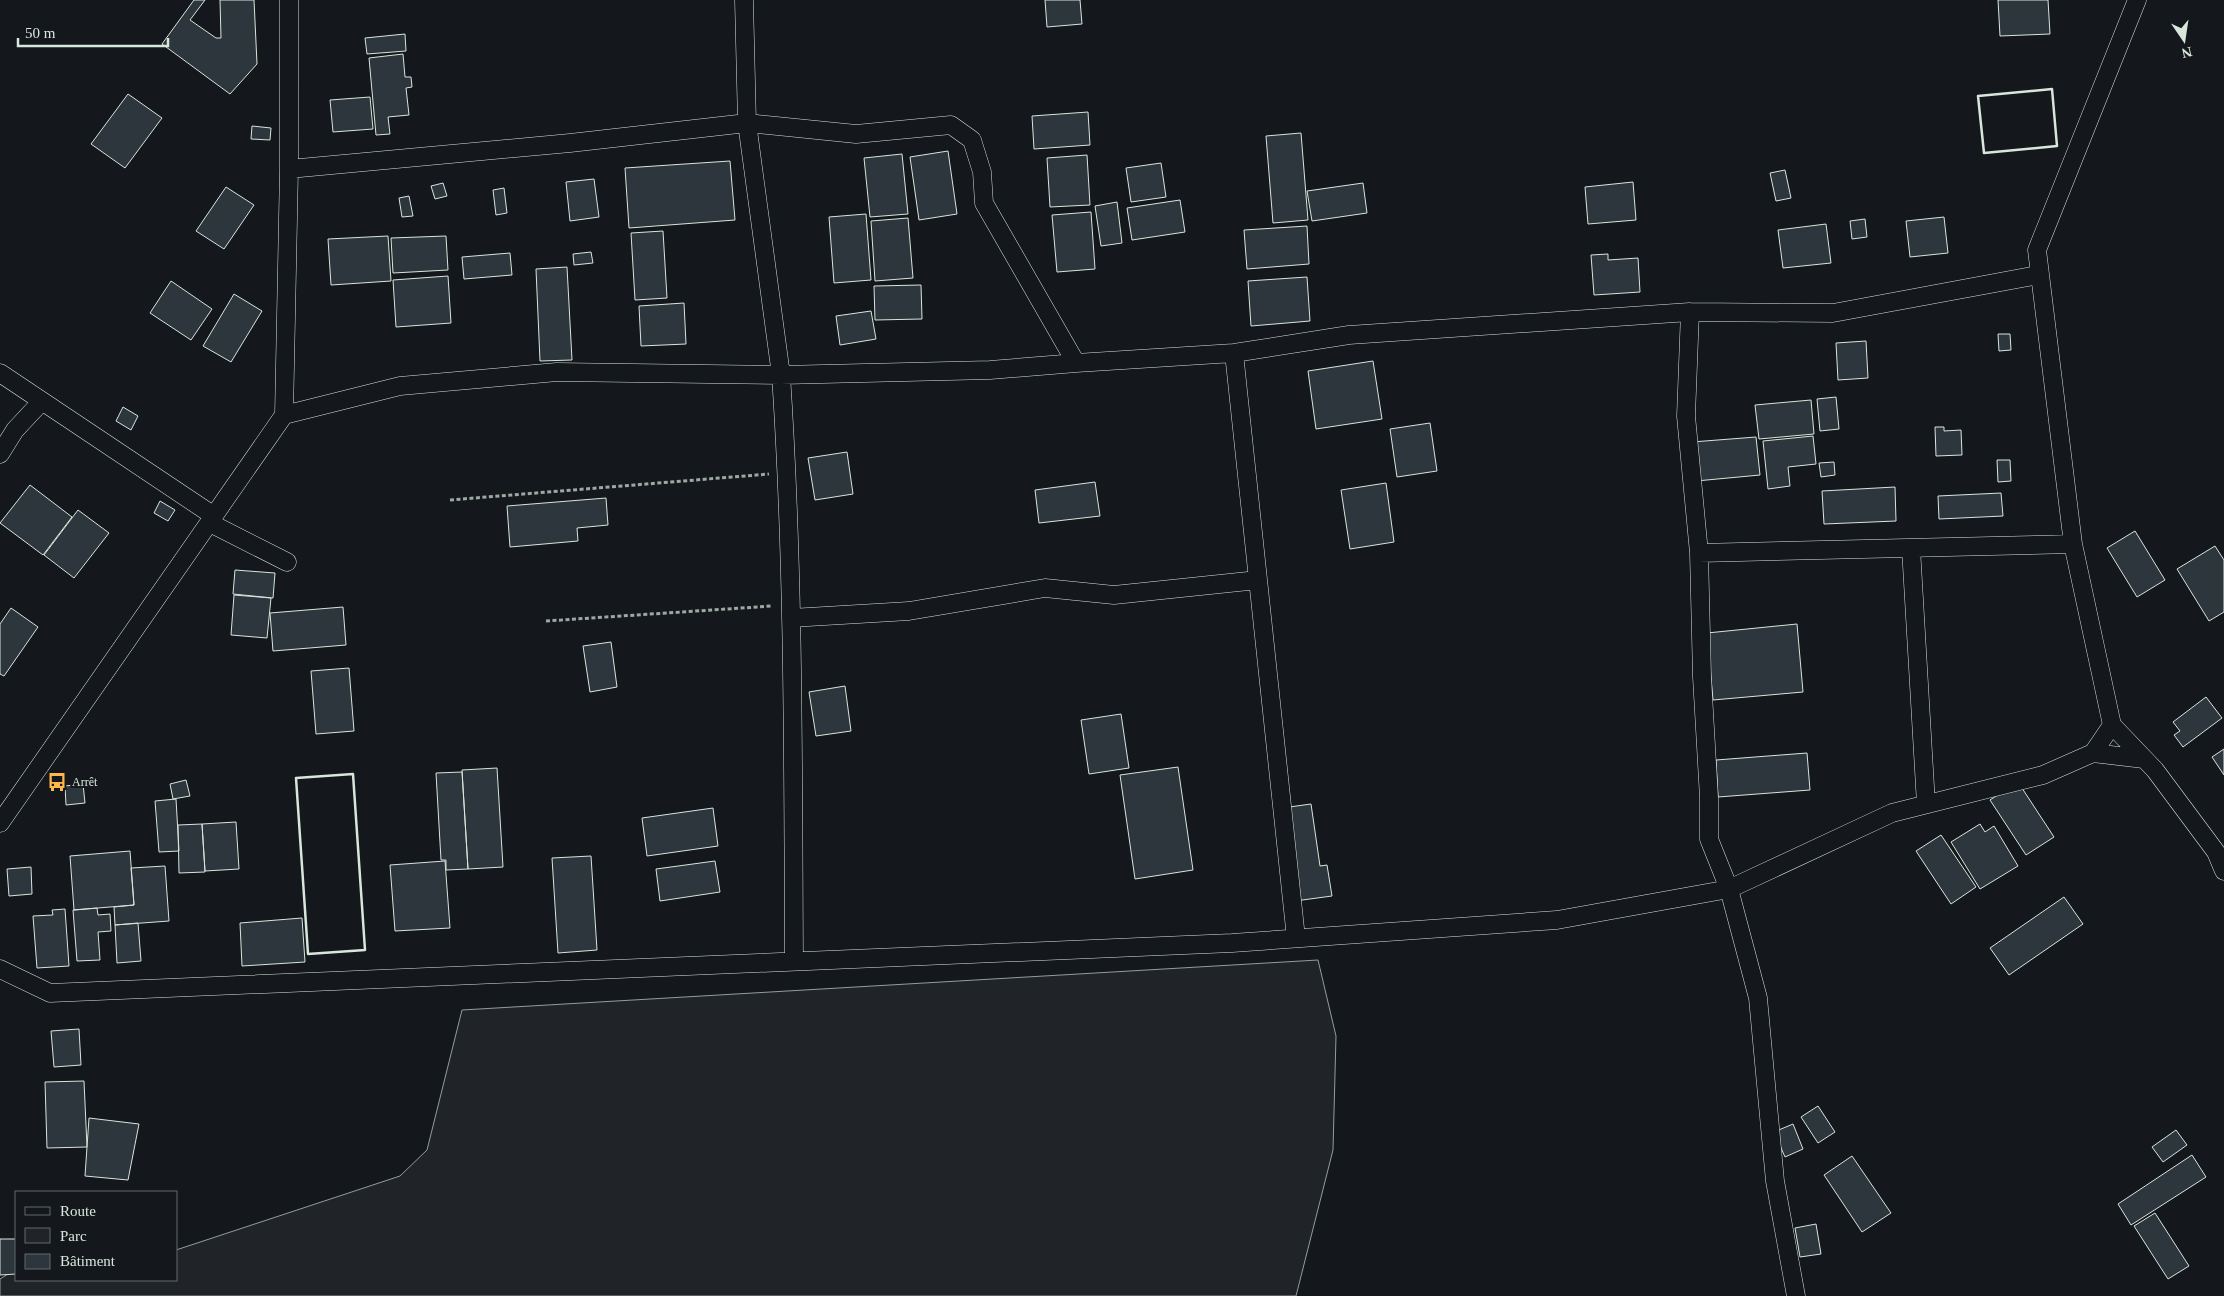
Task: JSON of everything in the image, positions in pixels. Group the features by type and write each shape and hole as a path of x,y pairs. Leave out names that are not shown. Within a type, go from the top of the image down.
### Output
{"street":[{"path":"0,823 284,415 289,169 289,0"},
{"path":"744,0 747,123 781,375 787,473 791,611 794,962"},
{"path":"2136,0 2037,250 2038,275 2073,544 2112,725 2144,759 2216,852 2224,871"},
{"path":"289,169 570,144 747,123 856,134 951,125 972,140 982,172 984,203 1076,363"},
{"path":"284,415 400,386 547,373 781,375 990,370 1234,353 1349,336 1690,312 1833,313 2038,275"},
{"path":"1690,312 1686,416 1699,553 1702,677 1710,798 1709,839 1728,889 1758,998 1775,1181 1796,1296"},
{"path":"1234,353 1296,938"},
{"path":"0,373 214,516"},
{"path":"0,454 14,430 42,401"},
{"path":"214,516 210,524 287,562"},
{"path":"1699,553 2073,544"},
{"path":"1911,548 1926,804"},
{"path":"791,611 909,611 1045,588 1114,595 1258,580"},
{"path":"2093,753 2112,725"},
{"path":"0,969 50,993 794,962 1296,938 1556,920 1728,889 1892,813 2044,775 2093,753 2144,759"}],"path":[{"path":"450,500 787,473"},
{"path":"546,621 791,611"}],"green space":[{"path":"1318,960 1336,1036 1333,1150 1296,1296 0,1296 0,1279 15,1270 15,1281 178,1281 178,1249 400,1176 427,1150 462,1010"}],"building":[{"path":"194,0 205,0 190,20 216,38 221,38 220,0 254,0 257,64 230,94 162,44"},
{"path":"1045,0 1080,0 1082,24 1047,27"},
{"path":"1998,0 2048,0 2050,34 2000,36"},
{"path":"405,34 406,51 367,54 365,38"},
{"path":"403,54 405,77 411,77 412,87 406,88 409,115 388,117 390,134 376,135 369,58"},
{"path":"128,94 162,118 125,168 91,144"},
{"path":"370,97 373,129 333,132 330,100"},
{"path":"1088,112 1090,145 1034,149 1032,116"},
{"path":"252,126 271,128 270,140 251,139"},
{"path":"1301,133 1308,220 1273,223 1266,136"},
{"path":"948,151 957,214 919,220 910,157"},
{"path":"902,154 908,214 870,217 864,158"},
{"path":"1087,155 1090,205 1050,207 1047,158"},
{"path":"730,161 735,220 629,228 625,168"},
{"path":"1161,163 1166,197 1131,202 1126,168"},
{"path":"1785,170 1791,198 1776,201 1770,173"},
{"path":"594,179 599,217 570,221 566,182"},
{"path":"1633,182 1636,220 1588,224 1585,187"},
{"path":"443,183 447,196 435,199 431,186"},
{"path":"1363,183 1367,213 1312,221 1307,191"},
{"path":"226,187 254,205 224,249 196,231"},
{"path":"504,188 507,213 496,215 493,190"},
{"path":"409,196 413,216 402,217 399,198"},
{"path":"1180,200 1185,232 1132,240 1127,208"},
{"path":"1117,202 1122,243 1101,246 1095,206"},
{"path":"1091,212 1095,269 1057,272 1052,215"},
{"path":"866,214 871,280 834,283 829,217"},
{"path":"1944,217 1948,253 1910,257 1906,221"},
{"path":"908,218 913,278 875,281 871,221"},
{"path":"1865,219 1867,237 1852,239 1850,221"},
{"path":"1826,224 1831,263 1783,268 1778,230"},
{"path":"1307,226 1309,264 1247,269 1244,230"},
{"path":"663,231 667,298 635,300 631,233"},
{"path":"388,236 391,281 331,285 328,239"},
{"path":"446,236 448,270 393,273 391,238"},
{"path":"591,252 593,263 574,265 573,254"},
{"path":"510,253 512,275 464,279 462,257"},
{"path":"1608,254 1608,260 1638,258 1640,292 1594,295 1591,255"},
{"path":"567,267 572,360 540,361 536,269"},
{"path":"448,276 451,323 396,327 393,280"},
{"path":"1307,277 1310,321 1251,326 1248,281"},
{"path":"171,281 212,309 191,340 150,313"},
{"path":"921,285 922,319 875,320 874,286"},
{"path":"234,294 262,311 231,362 203,346"},
{"path":"684,303 686,344 641,346 639,306"},
{"path":"871,311 876,339 840,345 836,316"},
{"path":"1998,334 2010,334 2011,350 1999,351"},
{"path":"1866,341 1868,378 1838,380 1836,343"},
{"path":"1373,361 1382,419 1316,429 1308,371"},
{"path":"1836,397 1839,429 1820,431 1817,399"},
{"path":"1811,400 1814,434 1759,439 1755,405"},
{"path":"123,407 138,416 131,430 116,421"},
{"path":"1430,423 1437,471 1397,477 1390,429"},
{"path":"1935,427 1944,427 1944,431 1961,430 1962,455 1936,456"},
{"path":"1813,436 1816,464 1788,467 1790,486 1768,489 1763,441"},
{"path":"1756,437 1760,475 1696,481 1692,442"},
{"path":"847,452 853,494 815,500 808,458"},
{"path":"1997,460 2010,460 2011,481 1998,482"},
{"path":"1834,462 1835,475 1821,477 1819,463"},
{"path":"1095,482 1100,516 1039,523 1035,490"},
{"path":"1386,483 1394,542 1350,549 1341,490"},
{"path":"30,485 72,517 43,555 0,523"},
{"path":"1895,487 1896,521 1824,524 1822,491"},
{"path":"2001,493 2003,516 1939,519 1938,496"},
{"path":"606,498 608,525 577,528 578,541 510,547 507,506"},
{"path":"160,501 175,510 168,521 154,513"},
{"path":"78,510 109,533 74,578 44,555"},
{"path":"2135,531 2165,580 2137,597 2107,548"},
{"path":"2215,546 2224,560 2224,612 2209,621 2177,569"},
{"path":"235,570 275,573 273,598 233,594"},
{"path":"234,595 271,598 267,638 231,635"},
{"path":"343,607 346,645 273,651 270,613"},
{"path":"11,608 38,627 4,676 0,674 0,624"},
{"path":"1797,624 1803,692 1713,700 1707,633"},
{"path":"611,642 617,687 590,692 583,646"},
{"path":"349,668 354,731 316,734 311,671"},
{"path":"845,686 851,731 816,736 809,692"},
{"path":"2206,697 2222,718 2183,747 2174,735 2180,731 2173,722"},
{"path":"1121,714 1129,768 1089,774 1081,720"},
{"path":"2224,749 2224,775 2212,757"},
{"path":"1807,753 1810,790 1718,797 1716,760"},
{"path":"1178,767 1193,870 1135,879 1120,775"},
{"path":"497,768 503,867 468,869 462,770"},
{"path":"462,772 468,869 446,870 446,860 441,860 436,773"},
{"path":"186,780 190,796 173,799 170,784"},
{"path":"2018,782 2054,837 2026,855 1990,800"},
{"path":"83,784 85,803 66,805 65,786"},
{"path":"176,799 179,851 159,852 155,801"},
{"path":"1311,804 1320,866 1327,865 1332,896 1295,901 1282,808"},
{"path":"713,808 718,846 647,856 642,818"},
{"path":"236,822 239,869 205,871 202,824"},
{"path":"202,824 205,872 179,873 178,825"},
{"path":"1980,824 1985,832 1994,826 2018,866 1980,889 1951,842"},
{"path":"1941,835 1976,887 1951,904 1916,851"},
{"path":"130,851 134,905 74,910 70,856"},
{"path":"591,856 597,950 558,953 552,858"},
{"path":"445,861 450,928 395,931 390,865"},
{"path":"715,861 720,892 660,901 656,869"},
{"path":"165,866 169,921 115,925 114,907 134,905 131,868"},
{"path":"31,867 32,894 9,896 7,869"},
{"path":"2064,897 2083,924 2009,975 1990,948"},
{"path":"97,908 98,915 110,914 111,931 98,932 100,960 77,961 73,910"},
{"path":"65,909 69,966 37,968 33,916 53,915 52,910"},
{"path":"302,918 305,962 242,966 240,923"},
{"path":"138,923 141,961 117,963 115,925"},
{"path":"79,1029 81,1065 54,1067 51,1031"},
{"path":"84,1081 87,1147 47,1148 45,1082"},
{"path":"1818,1106 1835,1132 1818,1143 1801,1117"},
{"path":"89,1118 139,1124 128,1180 85,1176"},
{"path":"1793,1124 1803,1149 1785,1157 1774,1132"},
{"path":"2176,1130 2187,1145 2163,1162 2152,1147"},
{"path":"2192,1155 2206,1177 2131,1225 2118,1204"},
{"path":"1852,1156 1891,1213 1862,1232 1824,1175"},
{"path":"2155,1213 2189,1266 2168,1279 2134,1226"},
{"path":"1816,1224 1821,1254 1800,1257 1795,1228"},
{"path":"0,1239 15,1239 15,1274 0,1275"}],"wall":[{"path":"2052,89 2057,146 1984,153 1978,96 2052,89"},
{"path":"353,774 365,950 308,954 296,778 353,774"}],"place":[{"name":"Arrêt","path":"57,782"}]}
